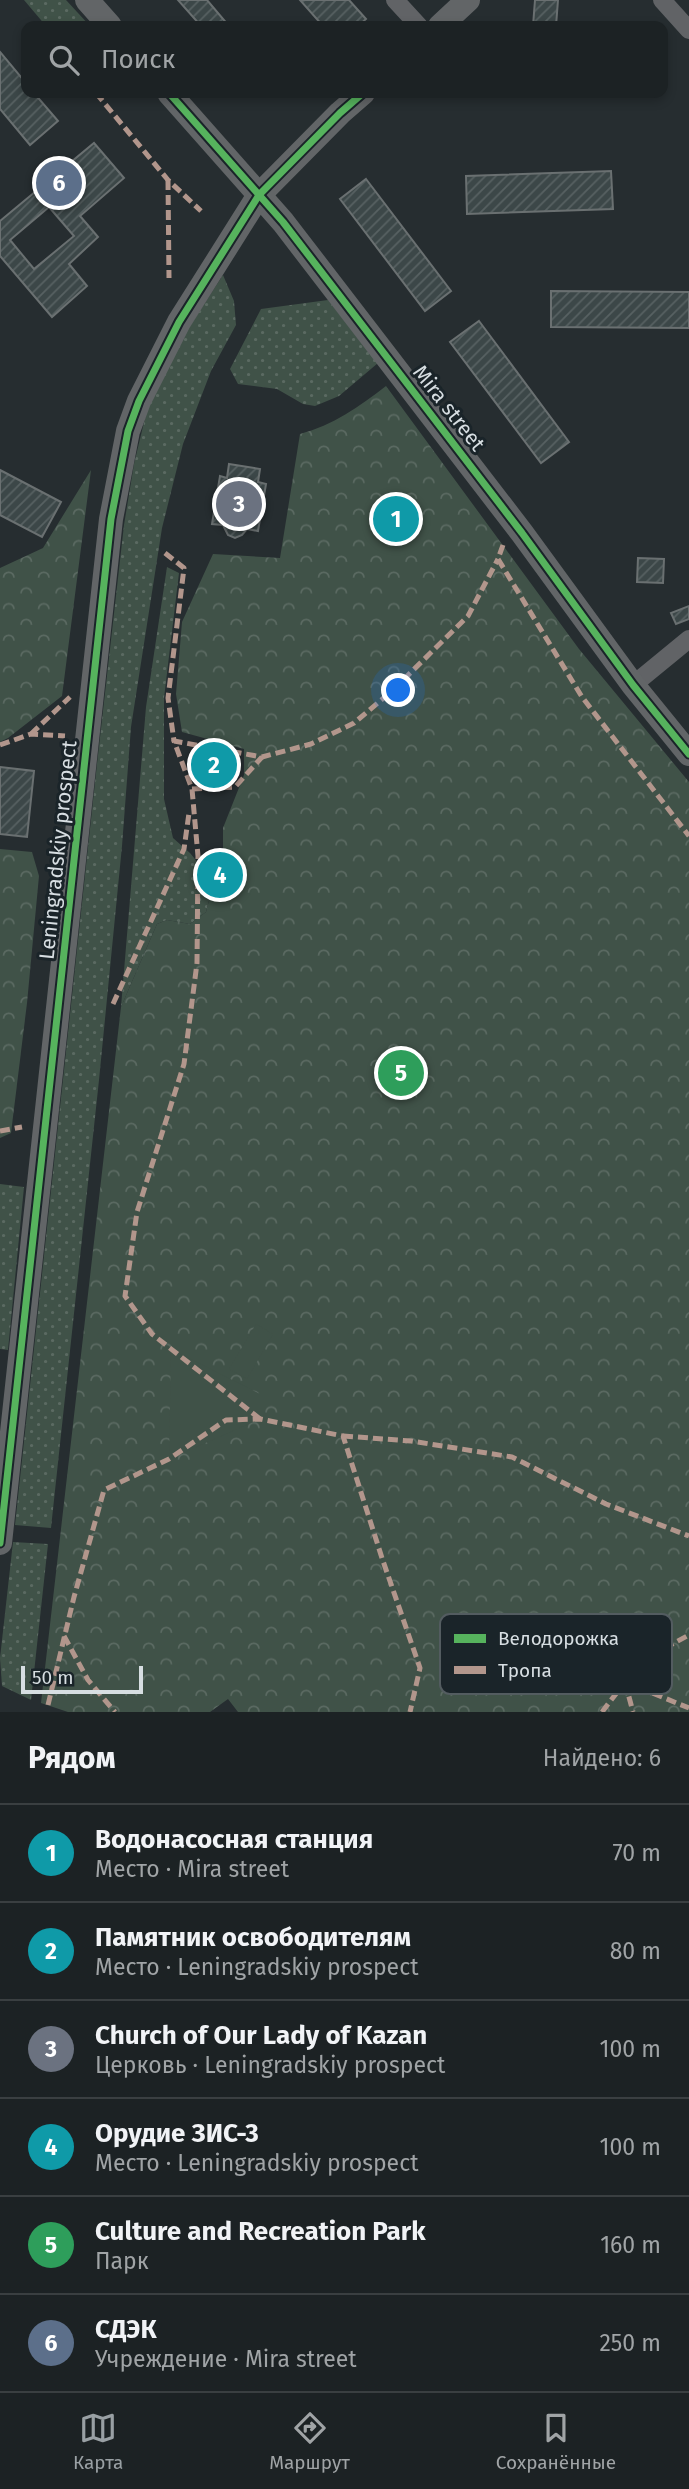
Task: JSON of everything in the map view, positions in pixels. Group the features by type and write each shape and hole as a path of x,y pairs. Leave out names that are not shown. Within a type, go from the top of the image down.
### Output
{"street":[{"path":"86,0 105,21"},
{"path":"394,0 414,21"},
{"path":"445,21 468,0"},
{"path":"663,0 689,30"},
{"name":"Mira street","path":"173,98 283,222 493,494 633,685 689,754"},
{"name":"Leningradskiy prospect","path":"0,1543 109,533 121,461 139,401 158,360 259,195 357,98"},
{"path":"633,685 689,639"}],"green space":[{"path":"24,0 66,0 85,21 42,21"},
{"path":"223,275 234,301 236,325 211,371 183,444 162,528 131,727 99,1080 51,1528 15,1525 97,764 124,525 134,464 147,410 179,343"},
{"path":"328,300 378,363 339,396 315,406 303,404 277,389 238,384 230,369 261,309"},
{"path":"386,386 579,649 689,782 689,1712 238,1712 228,1699 210,1712 68,1712 41,1703 121,1007 157,924 167,920 190,924 206,912 211,893 231,885 223,861 223,828 244,775 244,749 182,732 176,694 182,622 213,554 280,558 300,434 324,426"},
{"path":"91,470 62,696 0,742 0,568 43,548"},
{"path":"167,567 179,573 164,698 164,799 173,838 204,870 211,893 206,912 190,924 167,920 157,924 121,1007 146,707"},
{"path":"0,849 32,852 39,876 11,1133 0,1138"},
{"path":"0,1184 24,1187 8,1350 0,1349"},
{"path":"256,1324 273,1334 247,1379 229,1369"},
{"path":"171,1349 260,1394 260,1419 169,1459"},
{"path":"13,1542 48,1544 31,1700 2,1686 0,1658"}],"building":[{"path":"178,0 207,0 225,21 197,21"},
{"path":"300,0 349,0 366,19 364,21 319,21"},
{"path":"535,0 558,0 556,21 533,21"},
{"path":"0,52 21,77 21,98 38,98 58,121 30,145 0,109"},
{"path":"94,143 124,178 80,216 98,237 69,264 87,286 52,317 0,256 0,221","holes":["49,207 74,236 34,269 10,240"]},
{"path":"611,171 613,209 467,214 466,176"},
{"path":"366,179 451,291 425,311 340,199"},
{"path":"551,291 689,292 689,328 551,327"},
{"path":"479,321 569,442 541,463 450,342"},
{"path":"229,464 260,469 258,482 266,484 258,531 247,529 235,538 228,535 223,525 212,524 220,476 227,478"},
{"path":"0,470 61,502 42,537 0,515"},
{"path":"392,496 417,530 400,542 375,509"},
{"path":"638,558 664,559 663,583 637,582"},
{"path":"689,606 689,619 676,624 671,613"},
{"path":"0,767 34,771 27,837 0,834"}],"marked path":[{"path":"100,98 168,180 201,211"},
{"path":"168,180 169,278"},
{"path":"503,545 498,559 582,697 689,836"},
{"path":"165,553 184,568 168,698 174,741"},
{"path":"260,1419 152,1334 125,1296 137,1212 184,1064 197,963 198,856 192,789 174,741 262,757 311,744 354,723 392,691 468,616 498,559"},
{"path":"31,734 70,697"},
{"path":"0,745 31,734 65,736"},
{"path":"192,789 235,787 262,757"},
{"path":"113,1004 184,849 189,813"},
{"path":"0,1131 22,1127"},
{"path":"48,1705 104,1490 169,1459 226,1420 260,1419 343,1436 420,1668 410,1712"},
{"path":"343,1436 411,1441 512,1457 606,1504 689,1536"},
{"path":"672,1644 689,1635"},
{"path":"64,1636 88,1680 115,1712"},
{"path":"602,1712 616,1694"},
{"path":"628,1694 633,1712"},
{"path":"655,1694 689,1708"}],"cycle path":[{"path":"173,98 283,222 522,533 633,685 689,754"},
{"path":"0,1543 111,519 128,431 139,401 179,322 259,195 357,98"}],"place":[{"name":"СДЭК","path":"59,183"},
{"name":"Church of Our Lady of Kazan","path":"239,504"},
{"name":"Водонасосная станция","path":"396,519"},
{"name":"Памятник освободителям","path":"214,765"},
{"name":"Орудие ЗИС-3","path":"220,875"},
{"name":"Culture and Recreation Park","path":"401,1073"}]}
